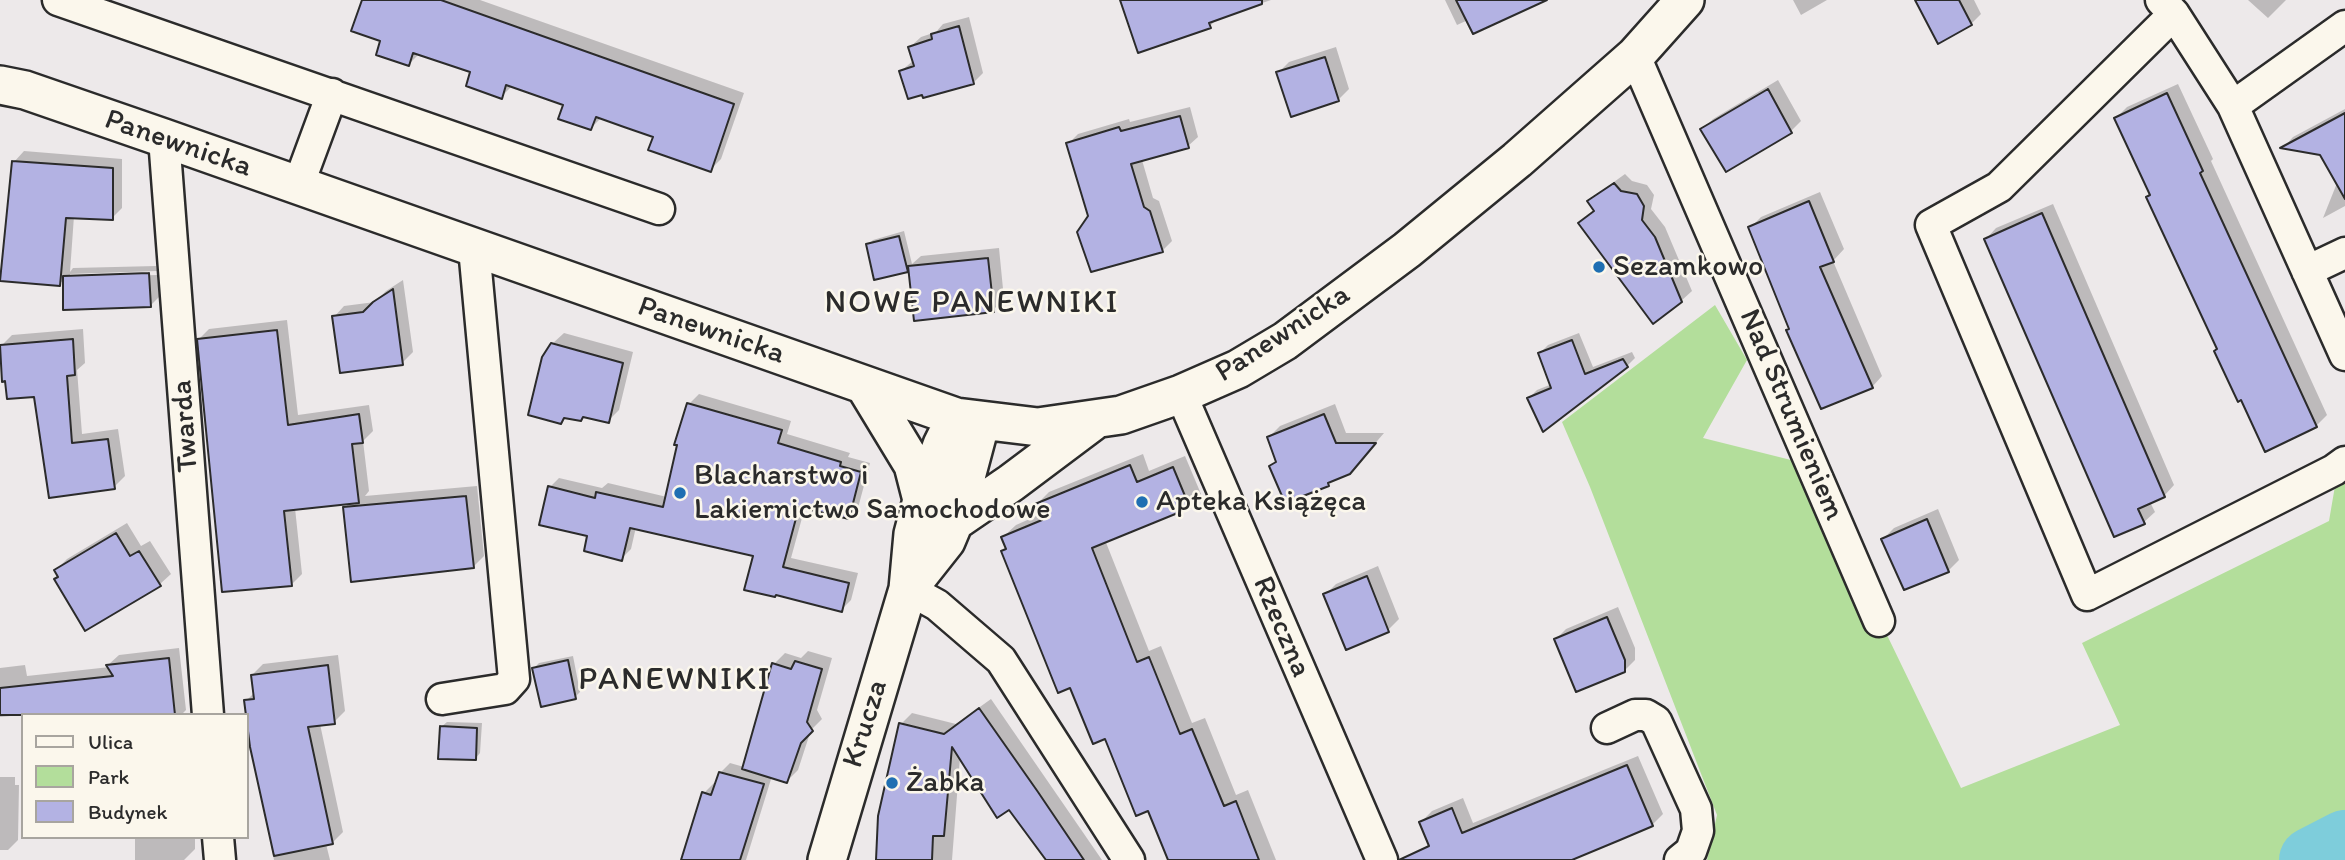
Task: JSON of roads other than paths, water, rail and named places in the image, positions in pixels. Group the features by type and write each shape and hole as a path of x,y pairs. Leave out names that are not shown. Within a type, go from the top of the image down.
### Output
{"street":[{"path":"58,0 659,209"},
{"name":"Panewnicka","path":"0,85 25,90 164,138 865,386 968,419 1038,427 1121,415 1181,394 1238,369 1284,341 1407,250 1517,160 1635,56 1685,0"},
{"path":"2345,355 2234,106 2168,7 1999,187 1931,225 2087,595 2345,462"},
{"path":"2234,106 2345,26"},
{"name":"Nad Strumieniem","path":"1635,56 1880,621"},
{"path":"298,186 332,94"},
{"name":"Twarda","path":"164,138 208,713"},
{"path":"442,699 505,689 514,679 474,248"},
{"path":"2307,271 2345,253"},
{"path":"865,386 913,465 922,500"},
{"name":"Rzeczna","path":"1181,394 1382,860"},
{"name":"Krucza","path":"827,860 908,589 913,534 922,500 942,445 968,419"},
{"name":"Krucza","path":"908,589 946,541 954,522 968,419"},
{"path":"954,522 1011,483 1095,419"},
{"path":"908,589 937,605 1001,660 1129,860"},
{"path":"1607,728 1634,715 1646,715 1656,721 1696,809 1698,831 1691,851 1680,860"},
{"path":"218,839 219,860"}],"waterway":[{"path":"2312,860 2345,843"}],"place":[{"name":"Sezamkowo","path":"1599,267"},
{"name":"Blacharstwo i Lakiernictwo Samochodowe","path":"680,493"},
{"name":"Apteka Książęca","path":"1142,502"},
{"name":"Żabka","path":"892,783"}],"district":[{"name":"NOWE PANEWNIKI","path":"972,304"},
{"name":"PANEWNIKI","path":"675,681"}]}
